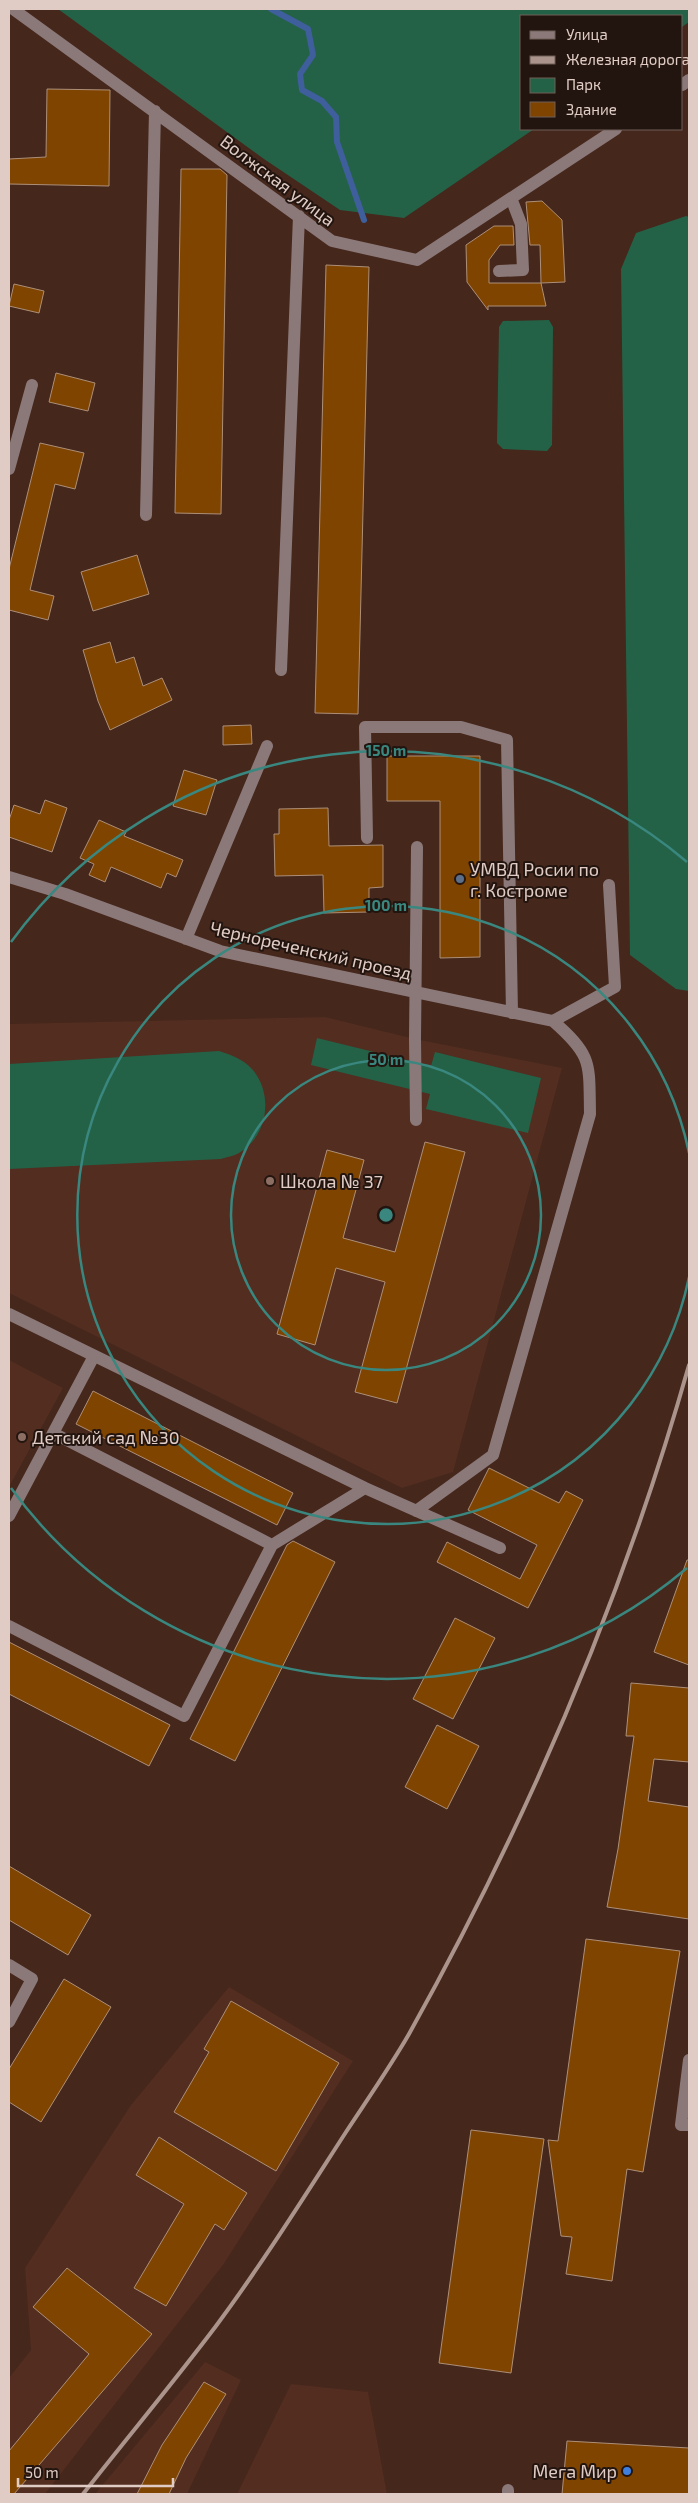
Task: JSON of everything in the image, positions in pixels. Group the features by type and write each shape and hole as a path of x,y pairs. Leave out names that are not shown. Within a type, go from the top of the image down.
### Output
{"street":[{"name":"Волжская улица","path":"13,9 332,241 417,260 614,130"},
{"path":"146,515 155,111"},
{"path":"499,271 523,270 521,224 511,198"},
{"path":"280,670 299,216"},
{"path":"9,469 32,385"},
{"path":"367,838 365,727 461,727 507,740 512,1013"},
{"path":"186,939 267,746"},
{"path":"416,1120 417,847"},
{"name":"Чернореченский проезд","path":"9,877 65,894 220,952 553,1021"},
{"path":"416,1511 493,1455 590,1114 589,1066 576,1041 553,1021 615,987 608,885"},
{"path":"9,1314 365,1488 500,1548"},
{"path":"9,1516 94,1356"},
{"path":"53,1433 272,1545"},
{"path":"9,1626 184,1716 272,1545 365,1488"},
{"path":"9,1965 32,1979 9,2022"},
{"path":"689,2060 681,2125 689,2125"}],"shaded area":[{"name":"Школа № 37","path":"325,1017 415,1039 562,1068 453,1472 402,1488 9,1293 9,1024"},
{"name":"Детский сад №30","path":"9,1360 63,1388 9,1487"},
{"path":"229,1987 353,2061 223,2265 45,2494 9,2494 9,2378 31,2350 25,2268 131,2105"},
{"path":"205,2362 241,2380 187,2494 95,2494"},
{"path":"291,2384 368,2392 387,2494 237,2494"}],"green space":[{"path":"58,9 689,9 689,22 683,26 683,15 520,15 520,130 533,130 404,218 340,210 264,159"},
{"path":"686,216 689,217 689,991 676,989 630,955 621,269 636,233"},
{"path":"549,320 553,327 552,445 547,451 503,449 497,443 499,327 503,321"},
{"path":"317,1038 431,1066 435,1052 541,1078 528,1133 426,1109 430,1094 311,1065"},
{"path":"219,1051 237,1058 252,1069 259,1079 263,1090 265,1114 262,1126 249,1146 239,1153 221,1159 9,1169 9,1064"}],"building":[{"path":"47,89 110,90 109,186 9,184 9,159 46,157"},
{"path":"181,169 220,169 227,175 221,514 175,513"},
{"path":"542,201 562,220 565,282 541,283 540,245 530,245 526,202"},
{"path":"494,226 513,226 514,245 500,245 489,260 489,283 541,283 546,306 488,306 488,310 467,282 466,245"},
{"path":"326,265 369,267 358,714 315,713"},
{"path":"14,284 44,291 39,313 9,306"},
{"path":"56,373 95,383 88,411 49,402"},
{"path":"40,443 84,453 75,489 55,484 30,590 54,596 48,620 9,610 9,569"},
{"path":"137,555 149,594 93,611 81,572"},
{"path":"110,642 116,663 134,657 143,686 162,678 172,700 110,730 98,701 83,650"},
{"path":"251,725 252,744 223,745 223,726"},
{"name":"УМВД Росии по г. Костроме","path":"387,756 480,756 480,957 440,958 440,801 387,801"},
{"path":"184,770 217,780 206,815 173,806"},
{"path":"45,800 67,808 52,852 9,837 9,820 14,805 40,814"},
{"path":"328,808 329,846 383,845 383,887 369,888 369,912 324,913 323,875 275,876 274,834 279,834 279,809"},
{"path":"99,820 126,832 124,836 183,860 176,877 167,873 161,888 111,867 105,882 89,875 94,864 80,858"},
{"path":"425,1142 465,1152 397,1403 355,1392 385,1282 336,1268 315,1345 277,1334 327,1150 364,1160 343,1238 395,1252"},
{"path":"93,1391 293,1493 277,1525 76,1424"},
{"path":"489,1468 559,1503 566,1491 583,1500 528,1608 437,1562 447,1542 520,1579 537,1545 468,1510"},
{"path":"293,1541 335,1562 235,1761 190,1739 287,1545"},
{"path":"687,1560 689,1560 689,1665 654,1652"},
{"path":"455,1618 495,1638 453,1719 413,1699"},
{"path":"9,1642 170,1725 149,1766 9,1694"},
{"path":"631,1683 689,1688 689,1762 654,1759 648,1801 689,1807 689,1919 607,1907 618,1849 634,1736 626,1736"},
{"path":"437,1725 479,1746 447,1809 405,1787"},
{"path":"9,1866 91,1915 68,1955 9,1920"},
{"path":"586,1939 680,1951 643,2172 627,2169 612,2281 566,2274 572,2237 561,2236 548,2140 558,2141"},
{"path":"64,1979 111,2007 41,2122 9,2102 9,2069"},
{"path":"231,2001 339,2063 276,2171 174,2112 209,2052 204,2049"},
{"path":"471,2130 544,2139 511,2373 439,2363"},
{"path":"159,2137 247,2193 224,2230 215,2224 166,2306 134,2288 184,2204 136,2175"},
{"path":"67,2268 152,2334 14,2494 9,2494 9,2451 89,2354 33,2307"},
{"path":"204,2382 226,2394 186,2458 169,2494 137,2494 162,2445"},
{"name":"Мега Мир","path":"567,2441 689,2448 689,2494 562,2494"}],"waterway":[{"path":"271,9 308,29 313,55 300,74 302,90 322,101 336,117 337,142 364,220"}],"railway":[{"path":"83,2494 200,2347 250,2279 394,2059 452,1954 532,1791 603,1623 663,1452 689,1365"}],"place":[{"name":"УМВД Росии по г. Костроме","path":"460,879"},
{"name":"Школа № 37","path":"270,1181"},
{"name":"Детский сад №30","path":"22,1437"},
{"name":"Мега Мир","path":"627,2471"}]}
